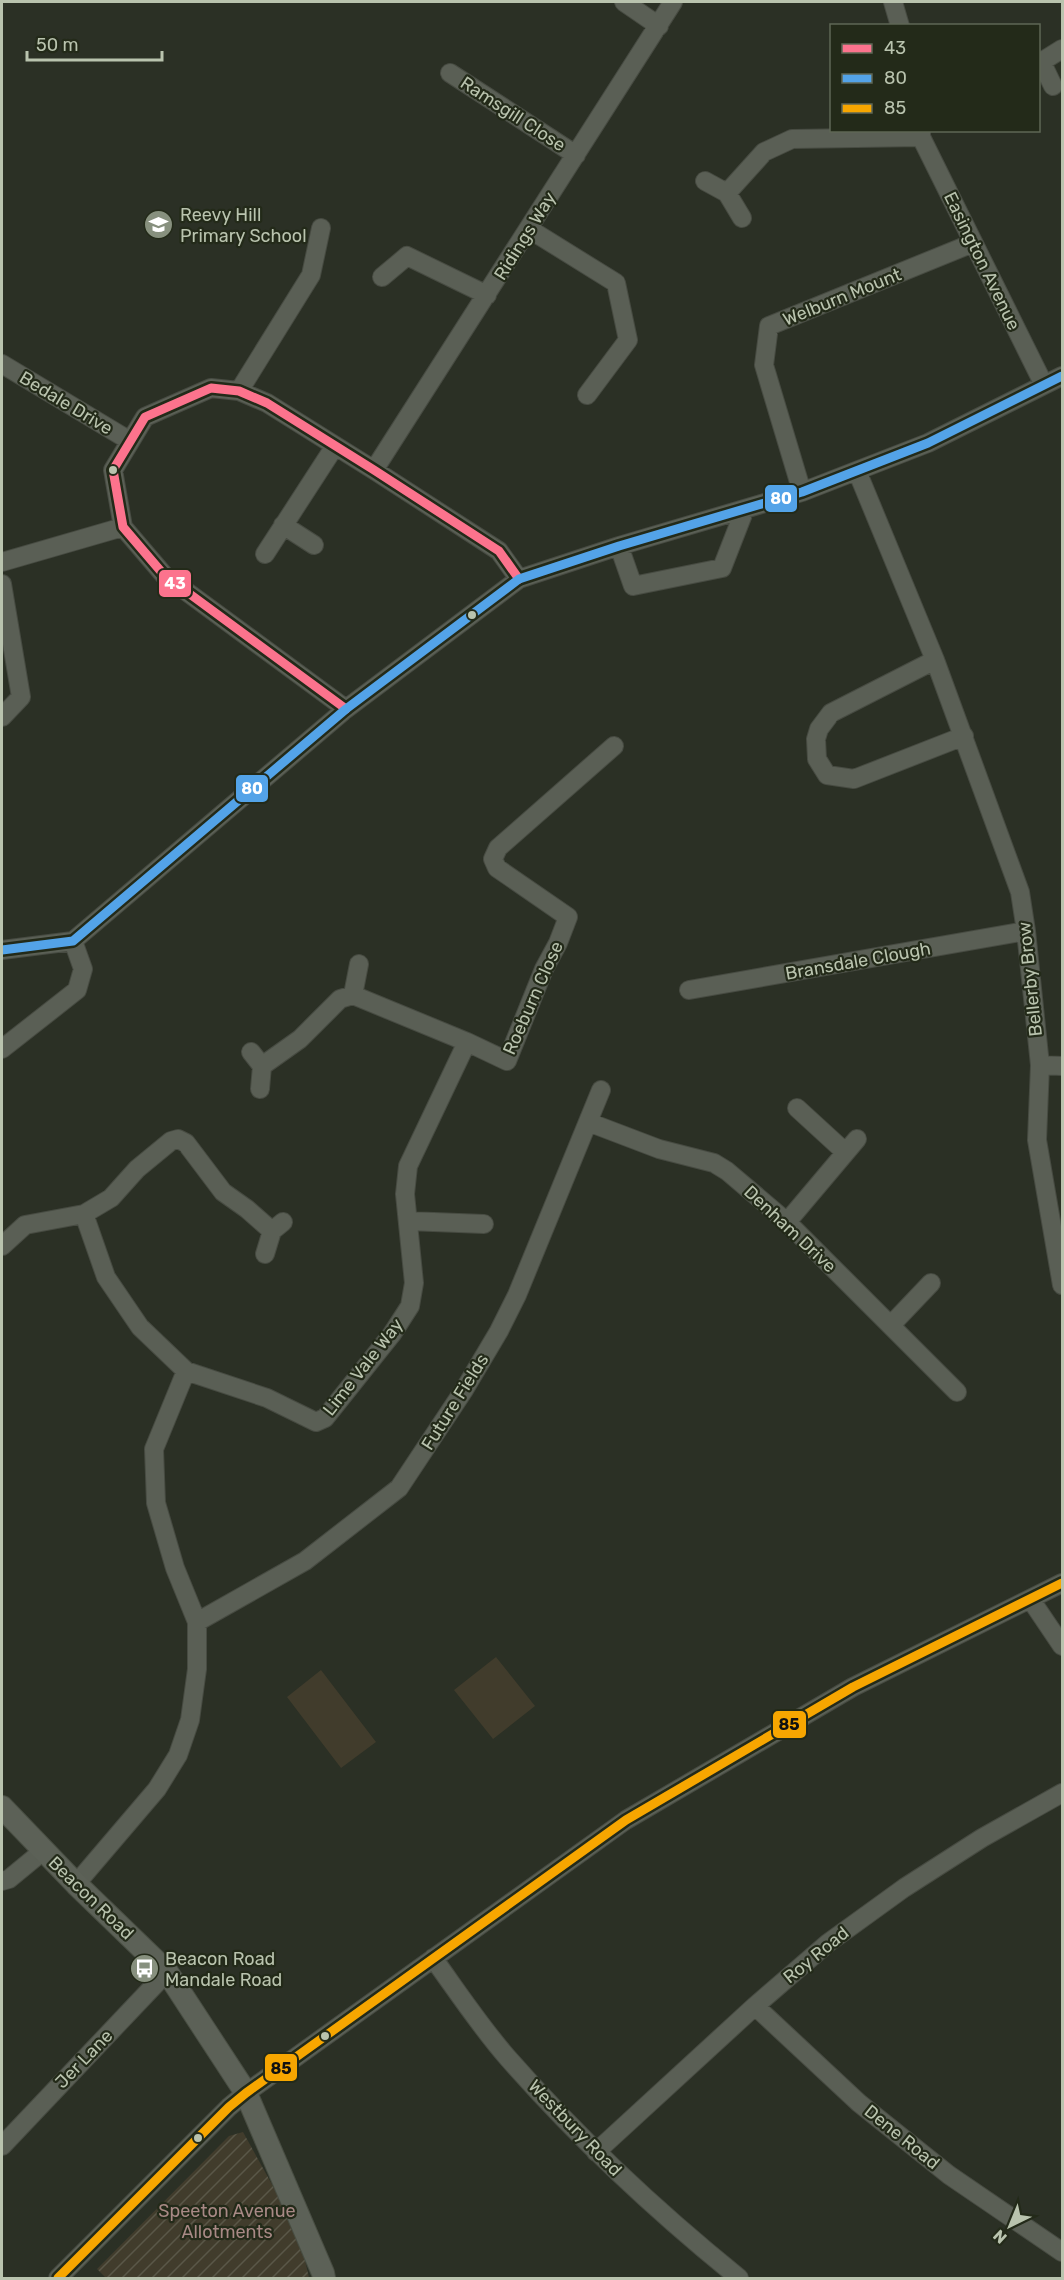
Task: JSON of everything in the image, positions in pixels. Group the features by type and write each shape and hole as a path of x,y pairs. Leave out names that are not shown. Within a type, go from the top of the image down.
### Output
{"main road":[{"name":"Beacon Road","path":"2,1807 43,1851 167,1972 246,2093 324,2278"}],"street":[{"path":"624,2 659,26"},
{"name":"Ridings Way","path":"374,470 673,2"},
{"path":"893,2 899,24"},
{"path":"1053,86 1040,64 1062,49"},
{"name":"Ramsgill Close","path":"450,73 576,155"},
{"path":"728,193 764,152 792,139 921,134"},
{"name":"Easington Avenue","path":"921,134 1044,385"},
{"path":"705,180 728,193 742,218"},
{"path":"239,391 310,275 321,228"},
{"path":"529,229 616,283 628,340 587,395"},
{"name":"Welburn Mount","path":"802,492 764,365 769,326 973,243"},
{"path":"382,277 407,256 487,295"},
{"name":"Bedale Drive","path":"2,364 130,441"},
{"path":"2,950 73,941 346,709 519,579 619,546 802,492 928,443 1062,376"},
{"path":"346,709 164,575 123,527 113,470 145,417 211,388 239,391 267,403 499,552 519,579"},
{"path":"265,554 335,446"},
{"name":"Bellerby Brow","path":"857,471 935,660 1020,892 1040,1065 1037,1140 1058,1231 1062,1285"},
{"path":"619,546 633,586 722,568 745,508"},
{"path":"283,525 314,545"},
{"path":"2,562 123,527"},
{"path":"2,584 21,697 2,717"},
{"path":"935,660 831,713 819,729 816,739 817,759 827,775 854,779 964,736"},
{"name":"Roeburn Close","path":"353,995 507,1061 544,969 558,944 568,917 511,879 497,868 493,859 498,848 614,746"},
{"name":"Bransdale Clough","path":"689,990 1026,931"},
{"path":"2,1048 77,990 83,969 73,941"},
{"path":"260,1089 257,1059 300,1039 340,999 353,995 359,964"},
{"name":"Lime Vale Way","path":"186,1371 267,1398 316,1422 325,1418 392,1334 410,1306 414,1283 405,1194 408,1166 467,1042"},
{"path":"1040,1065 1062,1066"},
{"name":"Future Fields","path":"196,1622 304,1561 399,1488 464,1390 499,1331 517,1295 601,1090"},
{"path":"787,1222 851,1146 797,1108"},
{"name":"Denham Drive","path":"588,1122 658,1149 714,1163 787,1222 957,1392"},
{"path":"2,1246 25,1225 84,1214 111,1198 137,1169 171,1141 178,1139 186,1143 223,1192 247,1209 278,1226 265,1254"},
{"path":"76,1884 157,1789 178,1755 189,1720 198,1669 196,1622 175,1568 156,1503 154,1449 186,1371 140,1326 106,1277 84,1214"},
{"path":"408,1221 484,1224"},
{"path":"891,1325 931,1283"},
{"path":"57,2278 229,2107 246,2093 626,1820 853,1687 1062,1583"},
{"path":"1031,1600 1062,1646"},
{"name":"Roy Road","path":"596,2152 828,1942 904,1888 982,1838 1062,1793"},
{"path":"2,1881 9,1879 43,1851"},
{"name":"Westbury Road","path":"433,1958 506,2056 596,2152 668,2221 739,2278"},
{"name":"Jer Lane","path":"2,2146 167,1972"},
{"name":"Dene Road","path":"755,2006 859,2103 949,2175 1062,2252"}],"green space":[{"path":"496,1657 535,1706 493,1739 454,1690"},
{"path":"321,1670 376,1742 341,1768 287,1697"},
{"name":"Speeton Avenue Allotments","path":"243,2132 290,2217 302,2247 309,2278 106,2278 97,2269 229,2136"}],"transit line":[{"name":"80","path":"2,950 73,941 346,709 519,579 619,546 802,492 928,443 1062,376"},
{"name":"43","path":"346,709 164,575 123,527 113,470 145,417 211,388 239,391 267,403 499,551 519,579"},
{"name":"85","path":"58,2278 229,2107 246,2093 626,1820 853,1687 1062,1583"}],"place":[{"name":"Reevy Hill Primary School","path":"159,225"},
{"name":"Beacon Road Mandale Road","path":"144,1969"}]}
